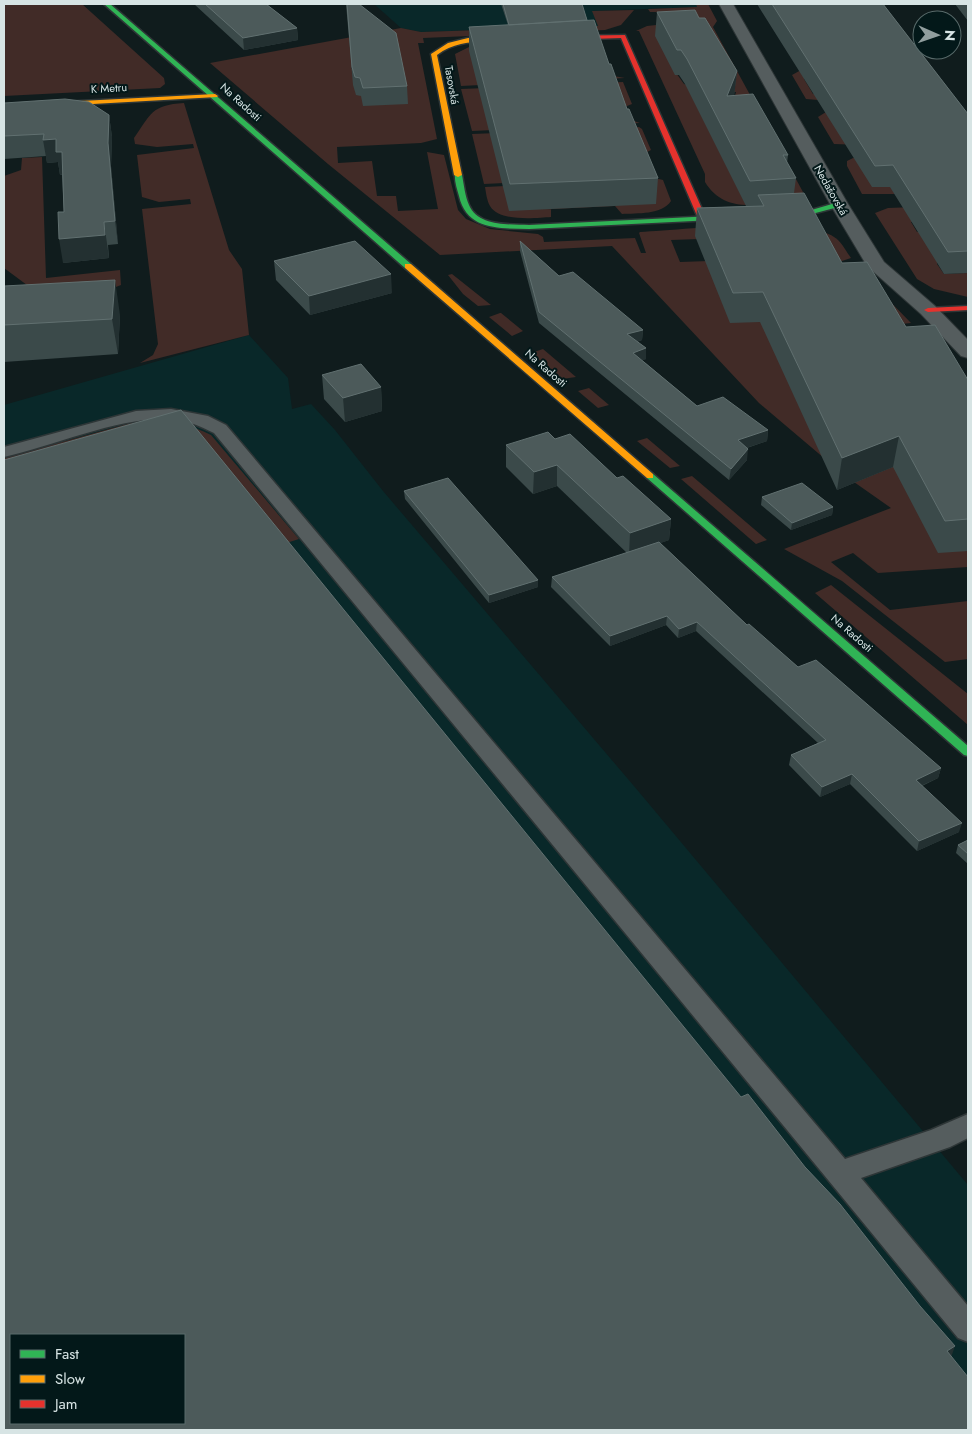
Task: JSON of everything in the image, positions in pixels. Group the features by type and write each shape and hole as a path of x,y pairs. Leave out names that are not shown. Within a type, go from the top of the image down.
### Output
{"street":[{"name":"Na Radosti","path":"107,4 968,752"},
{"name":"Nedašovská","path":"726,4 877,266 928,310 968,352"},
{"path":"546,39 623,36 702,218"},
{"name":"Tasovská","path":"517,40 451,43 438,49 434,54 450,148 467,210 471,214 482,221 498,226 750,216"},
{"name":"K Metru","path":"4,107 215,96"},
{"path":"769,215 808,213 840,204"},
{"path":"928,310 968,308"}],"lane":[{"path":"4,452 136,416 171,414 202,420 220,429 968,1328"},
{"path":"840,1172 940,1139 968,1125"}],"shaded area":[{"path":"4,4 82,4 164,78 165,84 160,88 4,96"},
{"path":"374,4 696,4 698,7 593,11 599,26 421,32 401,28"},
{"path":"696,4 708,4 717,21 713,27 803,192 800,196 761,204 736,204 724,200 714,193 705,182 705,174 639,31 636,31 647,26 665,24 667,12 650,12 648,9 697,7","holes":["671,66 730,92 736,92 735,96 684,84"]},
{"path":"634,10 621,25 605,30 423,38 424,43 418,43 437,139 421,143 337,147 338,163 372,161 377,196 396,196 398,211 438,209 427,152 444,155 458,210 466,219 490,229 538,234 543,237 544,242 635,238 641,253 646,253 640,232 741,226 797,227 818,231 837,239 851,258 839,262 699,239 671,240 680,262 709,261 875,286 911,323 882,326 762,322 896,467 968,551 968,567 878,573 853,553 831,562 890,610 968,601 968,659 945,662 842,581 784,549 891,508 844,475 759,403 612,246 440,255 328,164 210,63 401,28 421,32 598,26 592,11","holes":["351,67 408,104 365,97"]},
{"path":"485,45 487,48 470,48 470,51 625,78 461,86 455,54 469,47"},
{"path":"801,70 827,78 804,79 813,94 839,93 818,100 806,99 792,75"},
{"path":"623,82 632,104 622,108 631,120 640,123 472,131 461,89"},
{"path":"184,103 229,250 242,269 249,335 140,363 153,355 158,344 142,209 191,204 190,199 159,202 142,197 137,155 194,148 193,144 157,147 135,144 134,138 153,112 165,106"},
{"path":"826,112 864,145 834,144 818,117"},
{"path":"639,127 642,129 651,150 641,155 656,176 484,184 472,134"},
{"path":"950,153 900,186 895,194 862,194 847,166 847,161 853,158"},
{"path":"42,157 46,278 120,270 121,285 103,292 31,288 4,268 4,176 21,170 22,158"},
{"path":"659,179 663,180 671,201 662,209 642,213 622,214 615,206 551,209 551,217 518,218 501,215 490,206 485,187"},
{"path":"968,205 911,222 917,232 945,230 937,264 944,274 968,273 968,297 934,289 917,279 875,213 888,208"},
{"path":"452,274 491,305 478,306 463,294 448,275"},
{"path":"501,313 523,331 512,336 489,317"},
{"path":"249,335 288,378 292,409 311,404 335,430 383,491 639,792 968,1185 968,1430 4,1430 4,405"},
{"path":"543,349 576,377 562,379 531,353"},
{"path":"589,388 609,405 598,408 578,391"},
{"path":"138,421 176,423 211,435 299,539 277,546 4,480 4,458"},
{"path":"647,438 680,466 670,468 637,441"},
{"path":"692,476 767,540 756,544 681,479"},
{"path":"831,585 968,694 968,725 815,593"}],"building":[{"path":"205,4 266,4 297,28 243,38"},
{"path":"347,4 359,4 396,33 407,86 363,88 360,78 355,77 352,67"},
{"path":"503,4 582,4 587,20 509,25"},
{"path":"772,4 883,4 912,42 912,60 926,60 968,114 968,251 948,252 893,165 875,166"},
{"path":"695,10 699,18 705,18 737,71 727,96 753,94 788,155 783,155 796,178 750,181 687,59 681,50 677,50 657,12"},
{"path":"594,20 627,109 629,109 658,178 510,184 469,27"},
{"path":"65,99 89,102 109,115 108,143 115,221 104,222 105,235 59,239 58,212 64,212 62,152 56,152 56,139 43,140 44,134 4,136 4,103"},
{"path":"804,193 842,263 867,262 906,327 935,325 968,380 968,519 945,521 899,436 842,458 763,292 733,293 697,208 764,206 758,195"},
{"path":"355,241 391,274 309,296 274,261"},
{"path":"520,241 559,276 573,272 643,330 627,334 646,348 633,353 697,406 723,397 768,430 738,440 748,449 731,469 539,312"},
{"path":"115,280 112,319 4,325 4,286"},
{"path":"361,364 381,387 343,398 322,375"},
{"path":"181,410 741,1097 748,1094 805,1167 840,1204 920,1306 955,1346 947,1351 968,1377 968,1430 4,1430 4,460"},
{"path":"548,432 555,439 570,434 617,478 623,476 671,519 630,533 557,465 534,472 506,445"},
{"path":"448,478 538,580 489,595 404,491"},
{"path":"802,483 833,507 792,523 762,497"},
{"path":"659,542 747,625 749,624 798,667 816,660 941,768 916,780 962,823 919,841 852,774 822,787 791,755 826,740 697,622 679,629 667,616 610,636 552,577"},
{"path":"968,840 968,854 958,845"}],"traffic: fast":[{"path":"107,4 408,266"},
{"path":"458,175 467,209 478,220 495,225 529,227 734,217"},
{"path":"777,214 808,213 839,204"},
{"path":"650,476 968,752"}],"traffic: slow":[{"path":"458,175 434,54 450,44 468,40 506,40"},
{"path":"4,107 215,96"},
{"path":"408,266 650,476"}],"traffic: jam":[{"path":"561,38 623,36 702,218"},
{"path":"928,310 968,308"}]}
